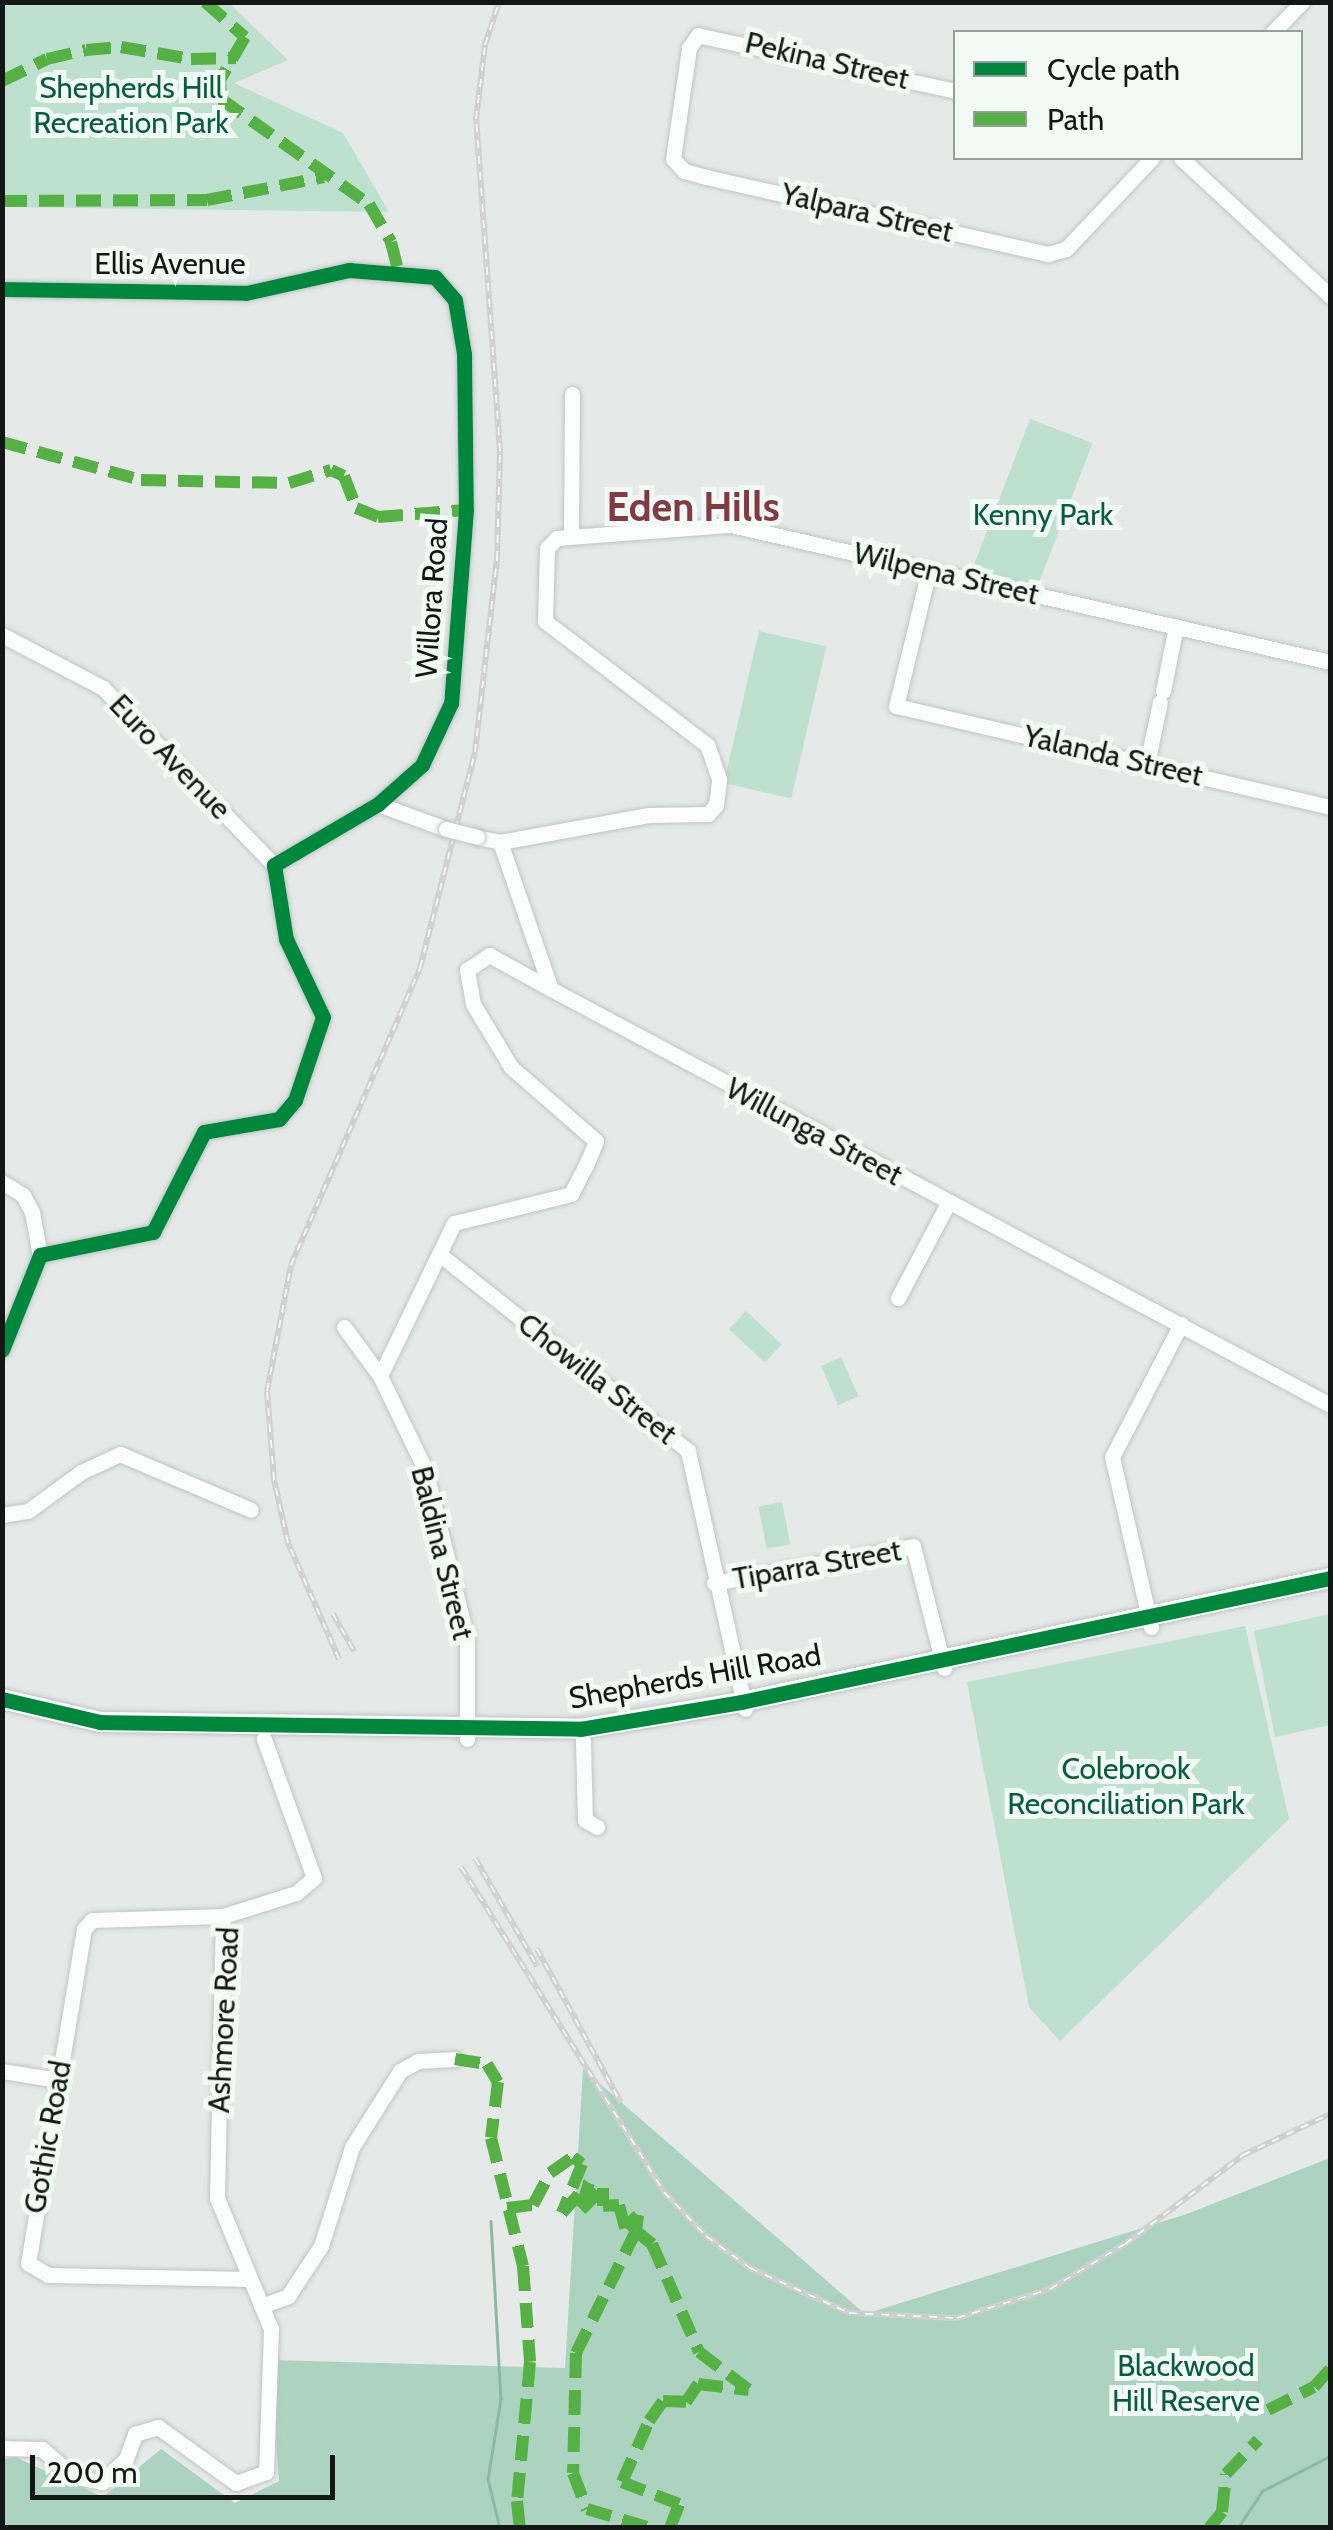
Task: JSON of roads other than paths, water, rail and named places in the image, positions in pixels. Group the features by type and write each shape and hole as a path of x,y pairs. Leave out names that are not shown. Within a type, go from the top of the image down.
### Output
{"main road":[{"name":"Shepherds Hill Road","path":"1150,1622 1330,1578"},
{"name":"Shepherds Hill Road","path":"2,1698 100,1722 582,1740 942,1662 1330,1590"},
{"name":"Shepherds Hill Road","path":"2,1710 54,1727 264,1738 580,1729 744,1706"}],"street":[{"path":"1275,30 1302,2"},
{"name":"Pekina Street","path":"674,160 690,48 698,36 953,90"},
{"name":"Yalpara Street","path":"674,160 684,171 1048,254 1066,250 1150,160"},
{"path":"1183,160 1330,296"},
{"name":"Ellis Avenue","path":"2,289 246,294 349,270 420,271 449,288"},
{"name":"Willora Road","path":"274,865 378,804 422,765 451,703 464,588 464,354 449,288"},
{"path":"378,804 446,830 500,842 649,815 708,814 716,804 719,779 708,746 545,621 547,548 564,537 572,394"},
{"name":"Wilpena Street","path":"564,537 719,524 1330,662"},
{"name":"Yalanda Street","path":"928,570 896,706 1330,807"},
{"path":"1147,764 1176,626"},
{"name":"Euro Avenue","path":"2,636 103,688 274,865"},
{"path":"500,842 551,989"},
{"path":"40,1256 153,1232 204,1132 280,1119 295,1100 323,1017 286,939 274,865"},
{"name":"Willunga Street","path":"439,1254 462,1219 570,1194 596,1141 512,1067 473,1004 468,970 489,955 1330,1405"},
{"path":"2,1182 23,1195 32,1212 40,1256 2,1350"},
{"path":"898,1298 948,1203"},
{"path":"380,1376 439,1254"},
{"name":"Chowilla Street","path":"439,1254 688,1451 714,1584 744,1706"},
{"path":"1150,1622 1112,1458 1181,1324"},
{"name":"Baldina Street","path":"344,1327 380,1376 425,1470 467,1639 467,1734"},
{"path":"2,1515 28,1512 81,1472 120,1454 251,1510"},
{"name":"Tiparra Street","path":"714,1584 913,1546 942,1662"},
{"name":"Ashmore Road","path":"2,2448 42,2449 72,2476 102,2482 126,2460 135,2434 158,2427 225,2478 249,2482 266,2472 270,2459 271,2329 217,2198 223,1916 296,1894 314,1878 264,1738"},
{"path":"582,1740 585,1820 596,1827"},
{"name":"Gothic Road","path":"223,1916 92,1920 84,1929 31,2269 48,2275 250,2279"},
{"path":"262,2306 288,2296 322,2246 352,2147 400,2071 418,2062 455,2060"},
{"path":"2,2072 58,2080"}],"waterway":[{"path":"491,2221 501,2399 488,2479 500,2528"},
{"path":"1238,2528 1262,2491 1330,2456"}],"railway":[{"path":"339,1659 288,1543 274,1480 267,1391 291,1265 420,968 475,752 497,559 500,451 476,119 485,45 499,2"},
{"path":"333,1614 354,1651"},
{"path":"475,1858 537,1966"},
{"path":"461,1867 664,2192 706,2236 750,2268 849,2313 957,2318 1050,2289 1125,2244 1243,2155 1330,2114"},
{"path":"537,1949 621,2103"}],"district":[{"name":"Eden Hills","path":"693,507"}],"park label":[{"name":"Shepherds Hill Recreation Park","path":"131,105"},
{"name":"Kenny Park","path":"1043,515"},
{"name":"Colebrook Reconciliation Park","path":"1126,1786"},
{"name":"Blackwood Hill Reserve","path":"1186,2383"}]}
